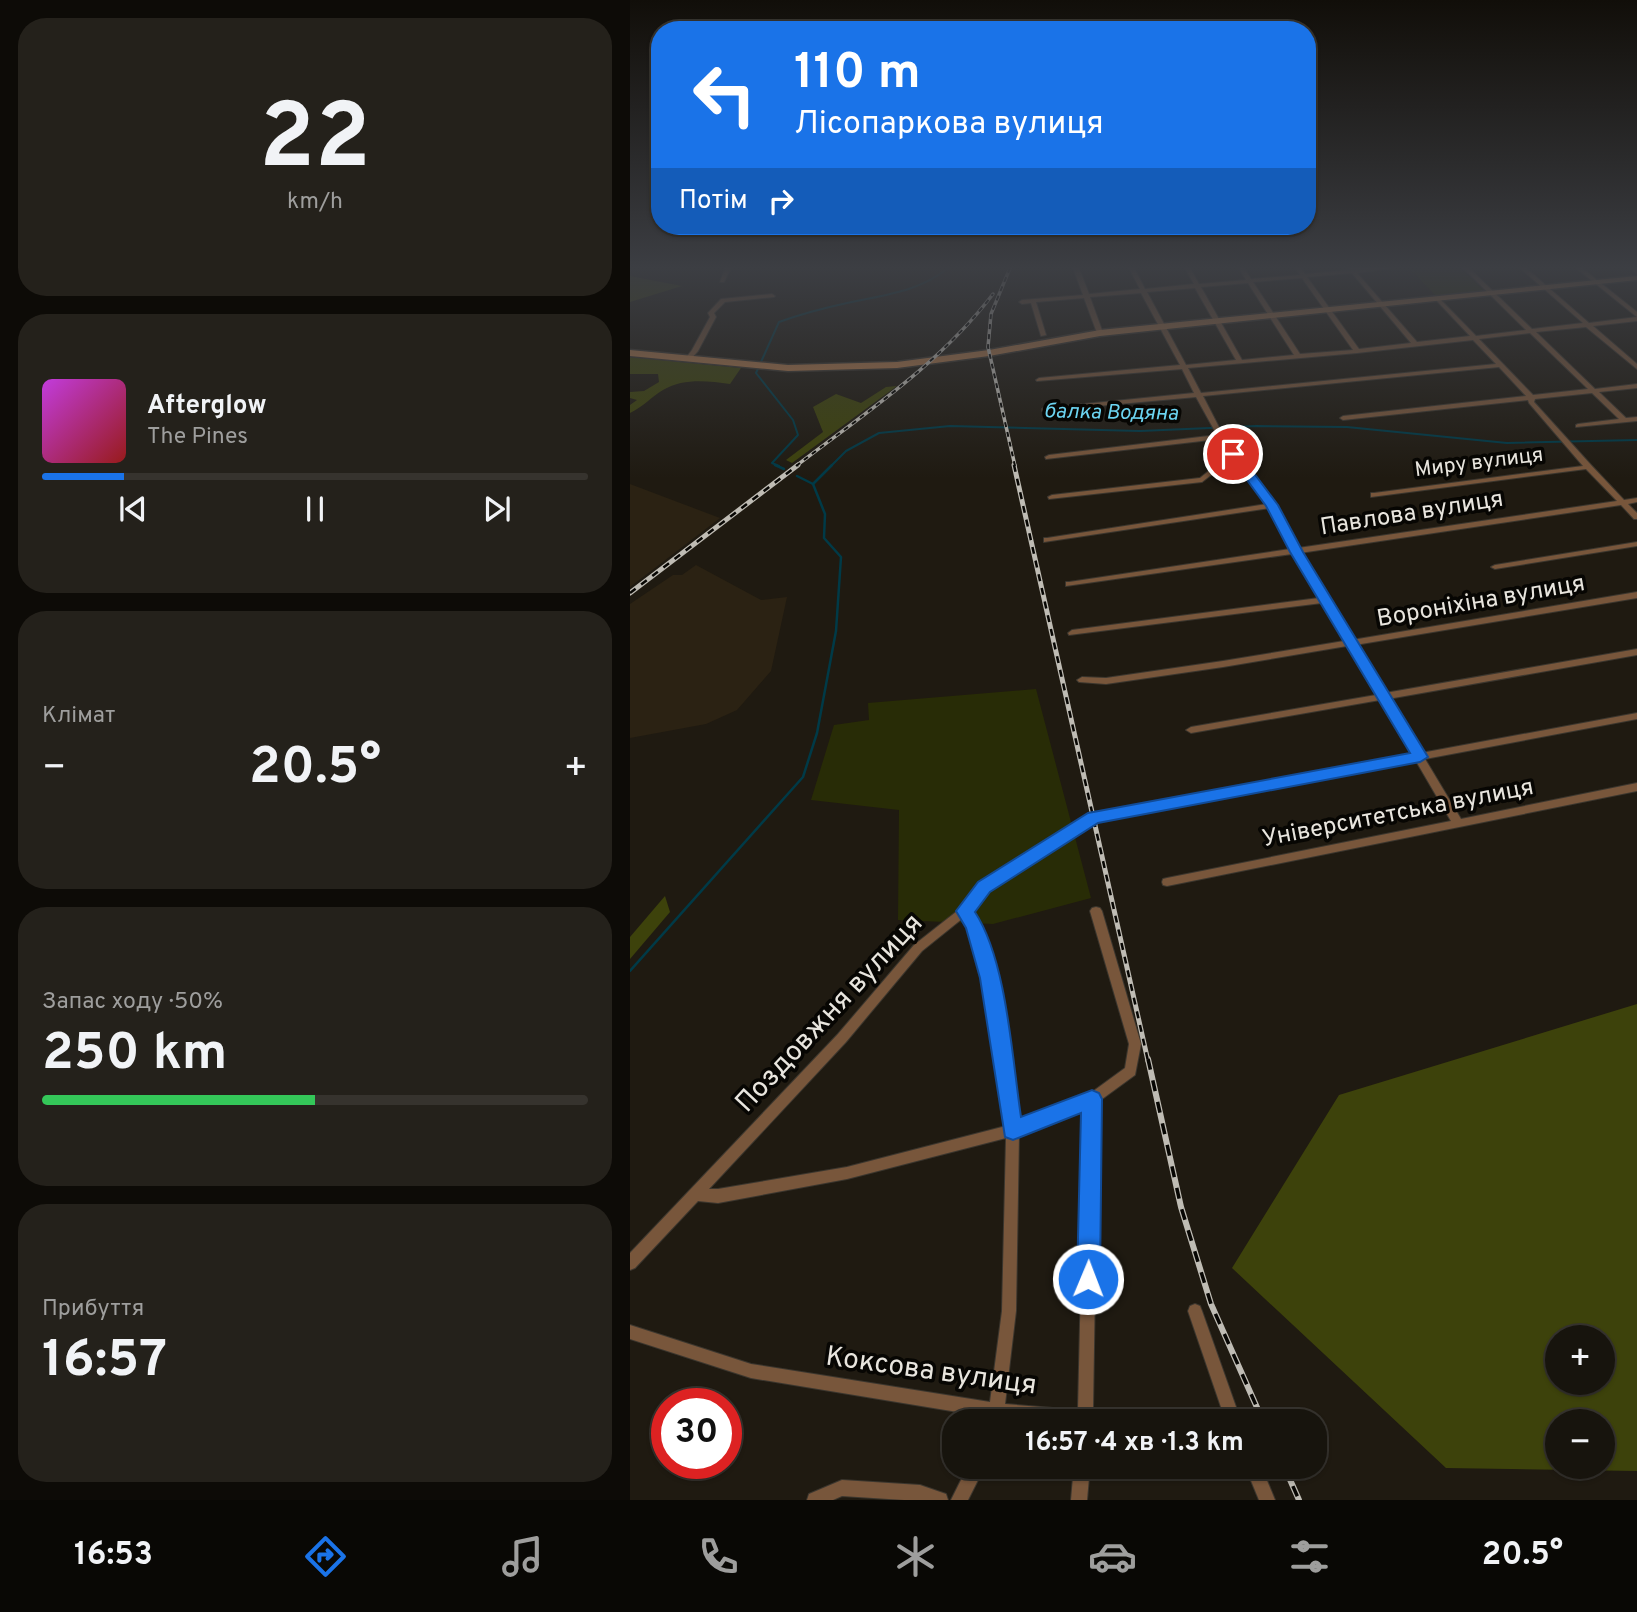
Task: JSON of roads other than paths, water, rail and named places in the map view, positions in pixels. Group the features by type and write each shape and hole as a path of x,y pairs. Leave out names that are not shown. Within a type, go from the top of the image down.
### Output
{"street":[{"path":"688,359 702,338"},
{"path":"630,353 773,367 897,365 989,353 1072,338"},
{"path":"1166,338 1221,437 1272,505 1296,552 1458,823"},
{"path":"1227,338 1240,361"},
{"path":"1286,338 1298,356"},
{"path":"1348,338 1357,351"},
{"path":"1410,338 1414,343"},
{"path":"1039,380 1357,351 1457,338"},
{"path":"1476,338 1532,398 1531,402 1588,467 1637,517"},
{"path":"1539,338 1624,421"},
{"path":"1603,338 1637,367"},
{"path":"1044,410 1501,365"},
{"path":"1343,418 1637,386"},
{"path":"1578,426 1637,419"},
{"path":"1049,457 1221,437"},
{"path":"1052,497 1202,480 1233,454"},
{"name":"Миру вулиця","path":"1374,495 1588,467"},
{"name":"Павлова вулиця","path":"1069,584 1637,500"},
{"path":"1047,540 1272,505"},
{"path":"1495,567 1637,544"},
{"name":"Вороніхіна вулиця","path":"1082,680 1106,681 1637,595"},
{"path":"1072,633 1325,600"},
{"path":"1191,730 1637,652"},
{"name":"Поздовжня вулиця","path":"630,1263 842,1038 918,948 965,911 984,887 1094,817 1637,716"},
{"name":"Університетська вулиця","path":"1167,882 1637,787"},
{"path":"965,911 974,926 990,978 1013,1130 1009,1311 997,1409"},
{"path":"695,1194 718,1196 847,1173 1013,1130 1092,1099 1131,1071 1135,1044 1096,911"},
{"path":"1085,1409 1092,1099"},
{"path":"1195,1311 1229,1409"},
{"name":"Коксова вулиця","path":"630,1332 751,1371 959,1409"},
{"path":"959,1500 970,1479"},
{"path":"1079,1500 1081,1479"},
{"path":"1258,1479 1267,1500"},
{"path":"815,1500 842,1488 920,1493 940,1500"}],"waterway":[{"path":"772,338 756,373 793,420 798,435 772,463 779,466"},
{"name":"балка Водяна","path":"813,484 846,451 879,433 950,426 1140,431 1256,426 1347,427 1507,443 1637,440"},
{"path":"775,465 784,469"},
{"path":"797,476 813,484"},
{"path":"630,971 803,777 817,733 836,631 841,557 824,538 825,514 813,484"}],"railway":[{"path":"796,466 875,407 955,338"},
{"path":"989,338 988,347 1015,466"},
{"path":"630,593 798,465"},
{"path":"1014,465 1148,1061"},
{"path":"1148,1059 1181,1207 1211,1304 1258,1409"},
{"path":"1290,1479 1299,1500"}]}
